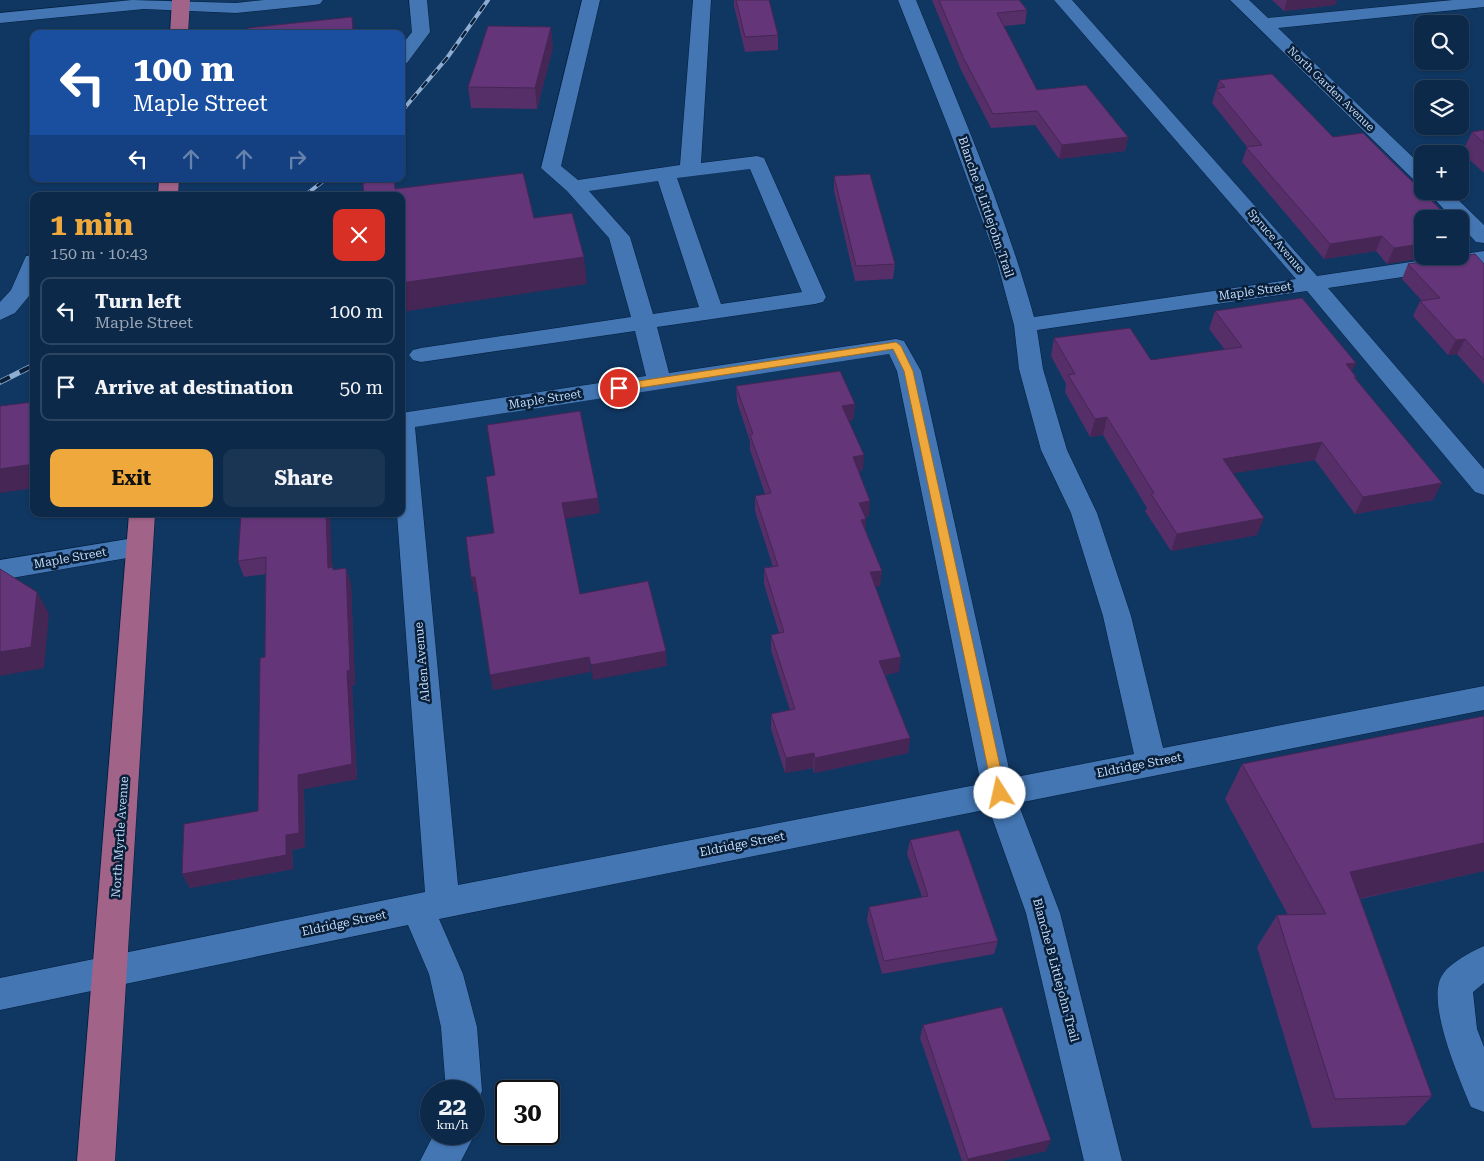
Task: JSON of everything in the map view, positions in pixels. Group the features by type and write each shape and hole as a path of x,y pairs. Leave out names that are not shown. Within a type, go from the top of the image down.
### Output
{"main road":[{"path":"179,30 181,3"},
{"name":"North Myrtle Avenue","path":"96,1161 111,972 142,517"}],"street":[{"path":"0,18 144,4 181,3 236,8 314,0"},
{"path":"405,54 421,32 418,0"},
{"path":"591,0 552,168 574,187 618,237 644,322 659,381"},
{"path":"690,170 702,0"},
{"name":"Blanche B Littlejohn Trail","path":"907,0 959,129 1000,241 1026,325 1031,369 1054,450 1084,513 1117,616 1151,762"},
{"name":"Spruce Avenue","path":"1063,0 1312,283 1484,486"},
{"name":"North Garden Avenue","path":"1239,0 1414,169"},
{"path":"1264,24 1484,2"},
{"path":"421,356 815,298 757,162 574,187"},
{"path":"666,174 712,312"},
{"path":"1446,200 1484,237"},
{"name":"Maple Street","path":"1026,325 1484,258"},
{"path":"0,313 7,309 23,291 30,272"},
{"name":"Blanche B Littlejohn Trail","path":"896,346 908,371 1000,793 1043,913 1103,1161"},
{"name":"Maple Street","path":"405,421 896,346"},
{"name":"Alden Avenue","path":"405,473 430,905 459,1027 463,1080"},
{"name":"Maple Street","path":"0,570 140,546"},
{"name":"Eldridge Street","path":"0,994 430,905 1484,698"},
{"path":"1484,962 1455,985 1460,1029 1484,1094"},
{"path":"439,1161 449,1145"}],"building":[{"path":"736,0 769,0 778,35 745,37"},
{"path":"939,0 1019,0 1027,10 997,13 1037,90 1086,85 1128,137 1062,145 1037,111 993,114 963,57"},
{"path":"352,17 353,30 248,30 248,28"},
{"path":"488,26 551,27 535,88 468,87"},
{"path":"1272,74 1333,137 1363,133 1414,183 1414,200 1431,200 1441,210 1414,210 1414,245 1394,248 1382,236 1330,244 1246,147 1262,145 1216,89 1225,87 1219,80"},
{"path":"1484,130 1484,143 1472,132"},
{"path":"523,173 534,218 572,213 584,257 405,282 405,192 364,192 363,183 394,182 395,189"},
{"path":"870,174 895,264 856,266 834,176"},
{"path":"1475,254 1484,264 1484,360 1465,339 1456,340 1420,301 1440,298 1408,264 1469,265 1469,255"},
{"path":"1302,298 1356,363 1346,364 1356,377 1354,377 1442,483 1363,497 1322,442 1223,459 1264,518 1177,534 1151,494 1154,493 1107,417 1095,419 1068,375 1075,374 1054,338 1130,328 1151,360 1242,347 1215,311"},
{"path":"840,371 855,404 842,406 864,455 853,457 870,501 859,503 866,519 861,520 882,571 870,572 901,657 879,661 910,738 815,758 814,753 786,758 771,714 795,709 771,635 784,632 764,568 778,566 755,496 771,493 750,435 753,434 736,386"},
{"path":"30,402 30,465 0,469 0,406"},
{"path":"580,411 598,498 562,503 580,594 648,581 666,651 591,665 589,657 490,675 475,577 471,577 466,537 494,533 486,477 495,475 487,425"},
{"path":"241,517 326,517 328,568 333,567 333,570 346,568 350,670 347,671 352,764 298,775 299,833 286,835 286,855 182,874 184,824 258,811 260,658 265,657 266,557 238,561"},
{"path":"0,569 37,592 31,647 0,652"},
{"path":"1484,716 1484,843 1350,872 1432,1096 1335,1099 1277,915 1326,914 1242,764"},
{"path":"959,830 998,941 884,961 869,907 928,896 910,840"},
{"path":"1002,1007 1051,1140 968,1159 923,1025"}],"railway":[{"path":"405,107 447,58 488,0"},
{"path":"309,192 322,182"},
{"path":"0,382 30,367"}],"route":[{"path":"619,388 896,346 908,371 1000,793"}]}
